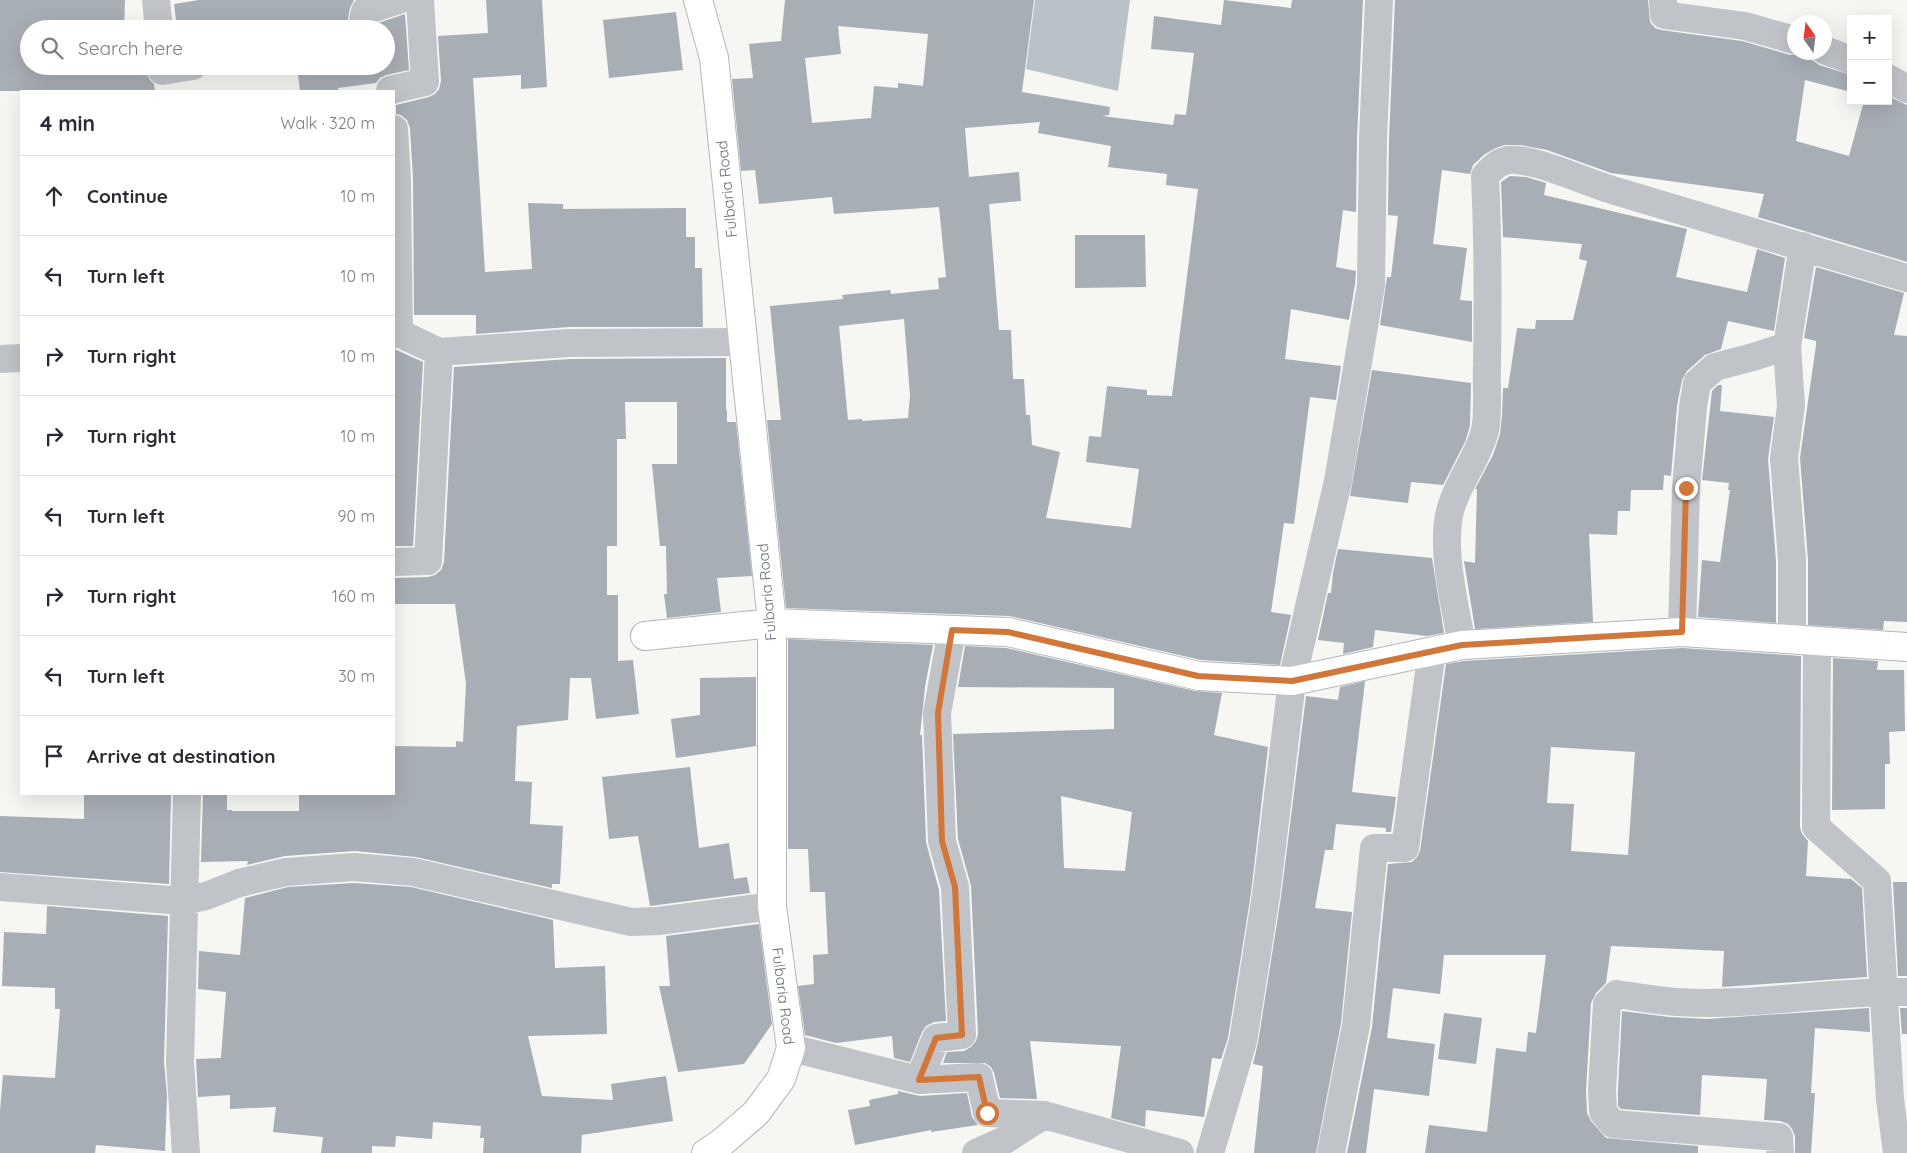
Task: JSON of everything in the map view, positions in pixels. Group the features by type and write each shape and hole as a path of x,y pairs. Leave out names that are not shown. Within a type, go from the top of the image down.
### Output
{"street":[{"path":"156,0 157,20"},
{"path":"364,20 366,11 399,0"},
{"path":"390,90 425,82 420,0"},
{"name":"Fulbaria Road","path":"698,0 714,58 772,623 772,906 791,1048 781,1079 756,1113 720,1144 706,1153"},
{"path":"1210,1153 1243,1041 1266,895 1292,681 1338,481 1370,285 1373,140 1379,0"},
{"path":"1663,0 1664,15 1745,26 1787,38"},
{"path":"1832,53 1847,59"},
{"path":"1892,80 1907,88"},
{"path":"395,145 397,178 396,334 439,352 569,343 743,342"},
{"path":"1462,645 1447,554 1448,526 1453,500 1472,463 1485,429 1488,328 1485,176 1497,163 1515,159 1549,168 1621,193 1907,278"},
{"path":"1803,246 1787,346 1791,406 1784,458 1792,560 1805,640 1816,827 1877,881 1895,991 1890,1100 1897,1153"},
{"path":"1682,632 1686,488 1697,383 1715,367 1753,358 1787,346"},
{"path":"395,562 428,561 439,352"},
{"path":"0,359 20,358"},
{"path":"645,636 772,623 1008,632 1198,676 1292,681 1462,645 1682,632 1907,647"},
{"path":"919,1080 936,1038 962,1035 955,887 942,841 938,713 952,630"},
{"path":"1331,1153 1356,1025 1374,848 1405,848 1432,651"},
{"path":"186,1153 180,1062 187,795"},
{"path":"0,887 183,901 286,872 354,867 413,872 631,922 658,921 772,906"},
{"path":"1780,1153 1779,1137 1613,1124 1603,1112 1602,1090 1608,1004 1617,994 1678,1002 1729,1002 1895,991"},
{"path":"791,1048 919,1080 979,1077 987,1113 1044,1115 1180,1153"},
{"path":"976,1153 1005,1140 1044,1115"}],"shaded area":[{"path":"1035,0 1130,0 1118,91 1026,69"}],"building":[{"path":"0,0 125,0 124,20 20,20 20,75 148,75 154,84 155,90 20,90 0,91"},
{"path":"199,0 354,0 348,20 176,20 174,4"},
{"path":"486,0 542,0 547,87 521,89 521,75 473,78 485,272 532,269 528,203 563,204 563,209 686,208 686,237 695,237 695,268 702,268 703,327 569,327 476,334 476,315 414,315 413,178 410,128 407,120 401,115 396,114 396,105 429,97 439,89 441,81 438,36 488,33"},
{"path":"785,0 1034,0 1022,92 1110,107 1109,115 1102,116 1173,125 1175,114 1186,115 1194,53 1151,49 1154,16 1221,25 1224,0 1291,8 1292,0 1363,0 1356,212 1343,210 1336,267 1356,271 1349,320 1291,309 1285,359 1341,366 1336,400 1310,397 1294,524 1284,523 1271,612 1291,615 1280,665 1201,660 1009,616 786,608 767,420 781,420 770,306 843,299 842,295 890,290 891,294 939,289 938,278 946,277 939,207 834,214 832,197 759,204 755,170 741,171 732,79 753,78 749,44 781,41","holes":["838,26 928,34 923,86 898,83 898,88 874,86 871,118 812,123 805,58 841,54","1040,122 1038,133 1111,146 1108,167 1167,174 1166,185 1198,189 1172,396 1147,395 1147,390 1107,386 1101,437 1089,436 1086,462 1139,469 1131,528 1046,518 1060,452 1032,445 1030,415 1026,415 1024,379 1013,379 1011,330 999,330 989,204 1021,201 1019,172 969,177 965,128","904,319 910,395 908,418 848,420 839,326"]},
{"path":"1395,0 1648,0 1650,22 1655,28 1742,41 1787,54 1787,60 1812,60 1819,65 1847,74 1847,91 1805,80 1796,141 1849,156 1863,105 1892,105 1892,98 1907,105 1907,262 1758,217 1764,194 1611,173 1547,150 1520,145 1505,145 1485,154 1473,165 1470,174 1442,170 1433,244 1467,248 1460,300 1472,301 1472,342 1380,325 1387,277 1391,277 1398,216 1388,215"},
{"path":"676,12 683,70 609,78 603,20"},
{"path":"405,14 409,70 395,73 395,20 387,20"},
{"path":"298,75 386,75 376,83 338,88 339,90 300,90"},
{"path":"1510,176 1526,177 1546,183 1544,195 1687,229 1676,277 1747,292 1757,249 1785,258 1774,331 1728,321 1721,349 1705,355 1687,371 1682,380 1677,406 1671,476 1664,475 1663,490 1631,490 1630,511 1618,511 1617,535 1589,534 1593,622 1475,629 1464,561 1475,563 1477,489 1475,489 1493,455 1500,434 1503,388 1508,388 1517,328 1535,329 1536,320 1573,320 1587,261 1579,259 1582,244 1503,237 1501,182"},
{"path":"1075,235 1145,235 1146,287 1075,288"},
{"path":"1816,267 1904,293 1894,335 1907,336 1907,622 1884,621 1883,630 1808,625 1808,559 1800,458 1816,345 1816,341 1804,338"},
{"path":"395,349 423,362 413,546 395,546"},
{"path":"726,358 727,422 736,422 752,576 717,578 721,612 667,618 664,594 667,594 666,546 660,546 652,464 677,464 677,402 625,402 626,439 617,439 617,546 607,546 607,595 618,595 618,661 633,660 639,714 596,719 591,678 570,678 568,720 517,726 515,781 532,782 530,824 563,826 560,884 552,884 552,888 416,857 355,851 285,856 247,865 248,861 201,862 203,795 227,795 227,810 232,811 299,811 299,795 395,795 395,746 456,747 456,741 463,742 466,684 455,604 395,604 395,578 435,575 441,570 444,562 454,367 570,359"},
{"path":"1372,370 1471,383 1470,426 1465,442 1443,485 1411,482 1408,503 1350,496"},
{"path":"1718,385 1722,385 1720,411 1774,417 1768,459 1776,561 1776,623 1698,617 1702,560 1720,562 1730,490 1728,490 1729,483 1702,480 1712,391"},
{"path":"1338,549 1432,558 1444,633 1427,636 1375,630 1373,647 1343,654 1344,643 1318,640 1328,593 1331,593"},
{"path":"788,639 933,645 925,687 920,735 922,735 926,842 939,890 946,1021 934,1022 926,1026 910,1062 894,1058 892,1036 836,1043 805,1035 798,986 814,984 813,955 828,954 825,892 810,892 808,849 788,849"},
{"path":"965,646 1006,648 1195,691 1222,693 1214,735 1268,747 1251,893 1228,1038 1221,1059 1212,1058 1204,1117 1146,1110 1145,1127 1111,1118 1121,1046 1030,1041 1037,1099 1000,1098 994,1073 991,1067 985,1063 943,1063 947,1052 964,1051 971,1047 976,1041 978,1034 971,886 958,839 953,734 1114,729 1114,688 958,687","holes":["1061,796 1132,812 1125,871 1064,868"]},
{"path":"1682,648 1801,656 1800,827 1802,834 1808,841 1806,876 1851,879 1862,888 1867,977 1722,987 1724,951 1611,946 1606,983 1596,993 1591,1003 1586,1091 1587,1113 1591,1121 1606,1138 1698,1146 1698,1153 1425,1153 1429,1125 1487,1132 1496,1048 1526,1052 1528,1032 1536,1033 1546,955 1444,955 1440,994 1393,988 1387,1038 1435,1044 1429,1096 1374,1089 1366,1153 1347,1153 1372,1027 1388,864 1412,862 1420,851 1446,664 1464,661","holes":["1551,747 1635,752 1628,855 1571,851 1574,804 1547,803"]},
{"path":"1833,658 1878,661 1877,670 1904,670 1905,731 1889,732 1890,764 1885,764 1885,809 1832,810"},
{"path":"756,677 756,746 676,758 671,719 700,715 700,678"},
{"path":"1365,681 1352,792 1396,797 1391,832 1386,832 1386,828 1336,824 1333,850 1325,850 1315,908 1352,912 1341,1023 1316,1153 1254,1153 1263,1066 1253,1064 1281,897 1306,696 1338,700 1340,687"},
{"path":"690,767 699,848 729,843 734,879 747,877 750,893 650,906 638,836 609,839 602,777"},
{"path":"84,795 171,795 169,884 0,872 0,816 84,819"},
{"path":"1893,882 1907,882 1907,976 1898,976"},
{"path":"354,883 411,887 553,920 555,968 605,966 607,1034 528,1036 542,1096 613,1100 611,1084 666,1076 673,1121 582,1135 581,1153 483,1153 484,1138 480,1138 481,1126 433,1122 432,1139 396,1136 395,1147 372,1146 372,1153 321,1153 323,1137 273,1132 276,1107 230,1109 230,1095 198,1097 196,1059 221,1058 226,992 198,989 199,951 240,955 245,898 288,887"},
{"path":"47,906 168,916 164,1062 167,1095 165,1151 96,1145 95,1153 0,1153 0,1111 3,1075 55,1078 60,1009 55,1009 55,988 2,986 4,932 46,934"},
{"path":"759,924 772,1024 744,1064 678,1072 659,986 670,986 666,936"},
{"path":"1869,1008 1870,1032 1815,1028 1811,1093 1815,1093 1811,1153 1795,1153 1795,1136 1788,1124 1780,1121 1764,1120 1767,1079 1702,1075 1700,1115 1621,1109 1618,1106 1622,1011 1669,1017 1707,1019"},
{"path":"1900,1008 1907,1008 1907,1034 1902,1034"},
{"path":"1444,1013 1482,1018 1476,1064 1438,1059"},
{"path":"898,1091 920,1096 967,1093 972,1117 978,1125 931,1132 931,1130 855,1145 848,1110 870,1106 869,1100 898,1094"}],"route":[{"path":"987,1113 979,1077 919,1080 936,1038 962,1035 955,887 942,841 938,713 952,630 1008,632 1198,676 1292,681 1462,645 1682,632 1686,488"}]}
